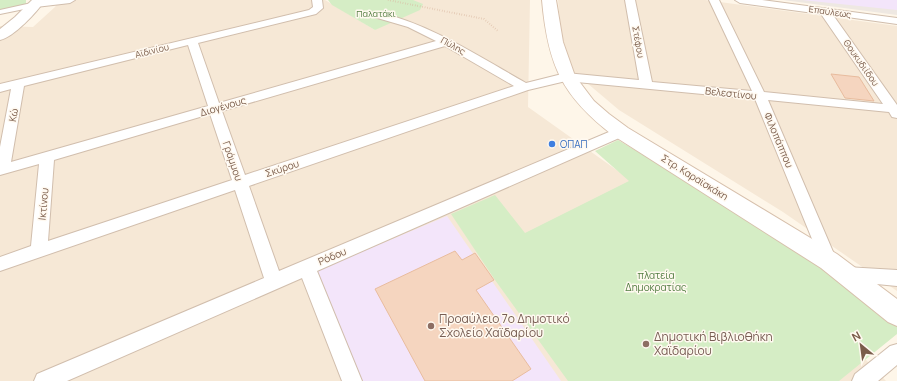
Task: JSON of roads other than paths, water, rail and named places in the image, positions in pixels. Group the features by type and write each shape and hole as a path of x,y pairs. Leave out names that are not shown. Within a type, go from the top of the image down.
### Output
{"main road":[{"name":"Στρ. Καραϊσκάκη","path":"548,0 550,20 556,49 566,77 585,102 621,132 829,261 897,314"}],"street":[{"path":"0,12 37,2 70,0"},
{"name":"Αϊδινίου","path":"0,88 304,14 318,8 317,0"},
{"name":"Στέφου","path":"630,0 646,84"},
{"name":"Φιλοπάππου","path":"714,0 760,96 829,261"},
{"name":"Επαύλεως","path":"740,0 897,21"},
{"path":"0,36 20,20 37,2"},
{"name":"Θουκυδιίδου","path":"825,12 896,110"},
{"name":"Πύλης","path":"378,15 412,26 446,42 524,87"},
{"name":"Γράμμου","path":"192,41 274,281"},
{"name":"Διογένους","path":"1,170 446,42"},
{"name":"Βελεστίνου","path":"566,77 896,110"},
{"name":"Σκύρου","path":"0,264 524,87 566,77"},
{"name":"Κώ","path":"1,170 18,83"},
{"name":"Ρόδου","path":"44,381 621,132"},
{"name":"Ικτίνου","path":"39,251 47,156"},
{"path":"307,267 352,381"},
{"path":"845,274 897,278"},
{"path":"862,381 894,359"}],"place":[{"name":"ΟΠΑΠ","path":"552,144"},
{"name":"Προαύλειο 7ο Δημοτικό Σχολείο Χαϊδαρίου","path":"431,326"},
{"name":"Δημοτική Βιβλιοθήκη Χαϊδαρίου","path":"646,344"}],"park label":[{"name":"Παλατάκι","path":"376,14"},
{"name":"πλατεία Δημοκρατίας","path":"656,280"}]}
